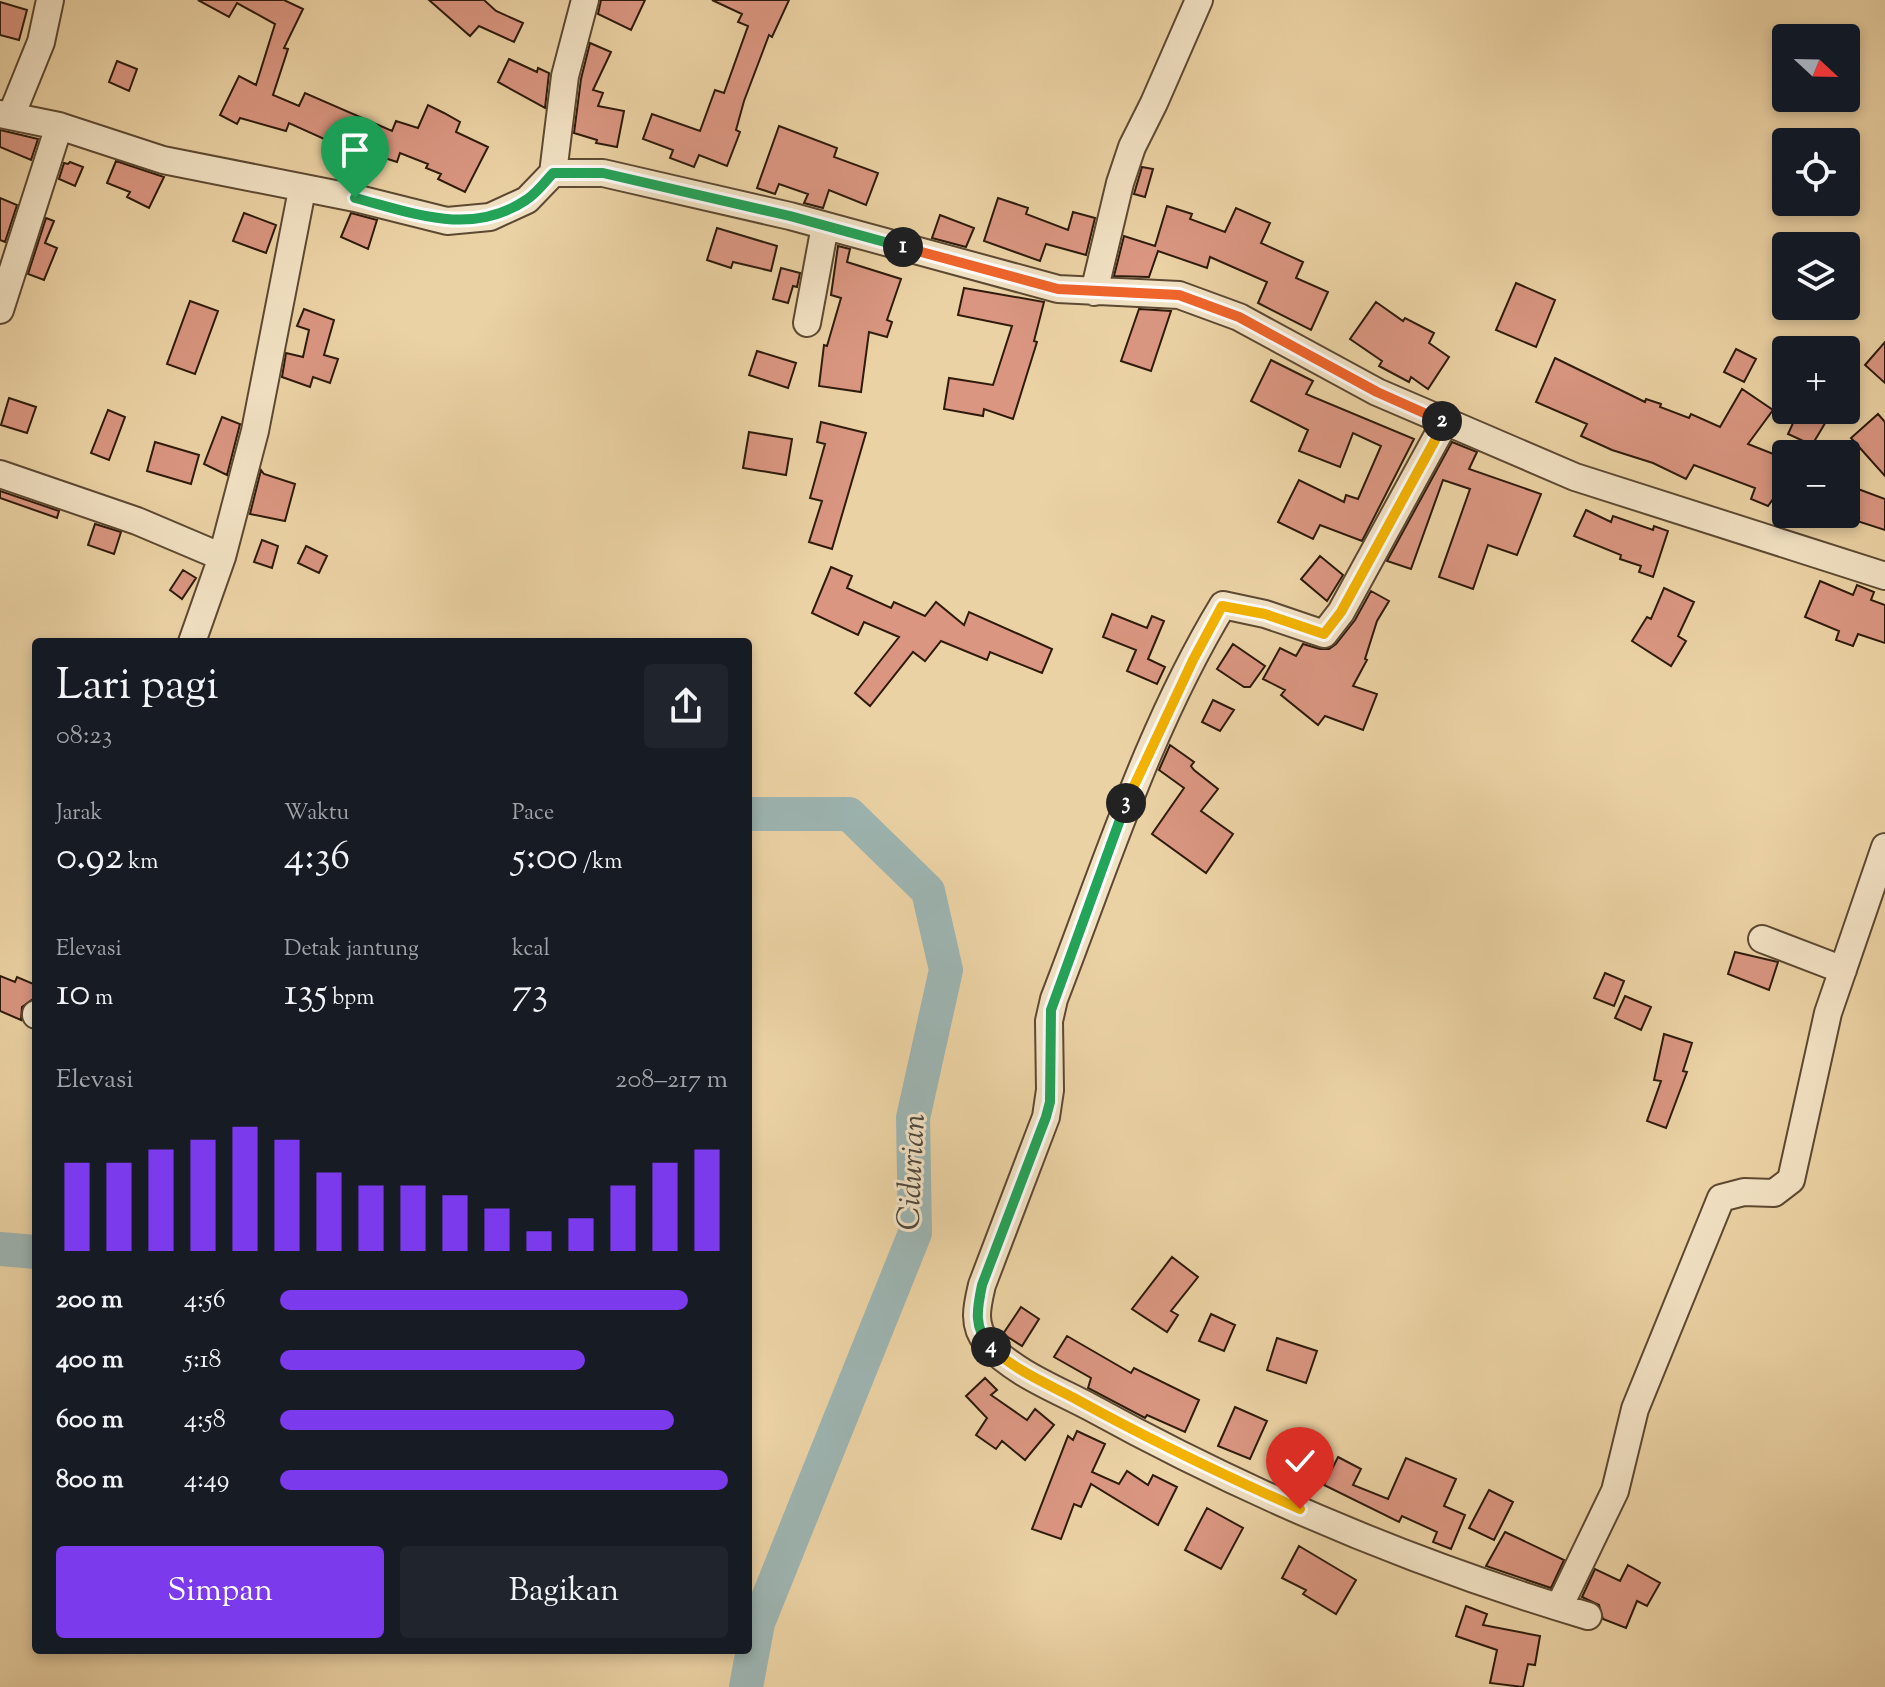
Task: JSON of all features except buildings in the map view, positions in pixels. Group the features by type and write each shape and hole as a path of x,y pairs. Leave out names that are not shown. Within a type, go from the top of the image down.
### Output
{"street":[{"path":"50,0 41,42 5,115 59,126 163,160 302,190 355,198 447,221 490,217 527,200 553,173 565,76 585,0"},
{"path":"1094,292 1120,183 1132,147 1199,0"},
{"path":"0,310 59,126"},
{"path":"553,173 603,173 825,226 1043,285 1094,292 1179,295 1239,317 1377,392 1575,477 1885,576"},
{"path":"193,638 222,557 255,431 302,190"},
{"path":"807,323 825,226"},
{"path":"1445,422 1341,612 1324,634 1265,614 1223,605 1193,660 1124,808 1054,999 1049,1021 1050,1090 1046,1117 976,1310 981,1334 1001,1356 1191,1460 1389,1550 1588,1616"},
{"path":"0,474 137,521 222,557"},
{"path":"1559,1607 1615,1491 1635,1409 1721,1198 1744,1192 1774,1193 1791,1180 1828,1013 1885,847"},
{"path":"1762,939 1843,970"}],"waterway":[{"name":"Cidurian","path":"746,1687 758,1623 915,1233 913,1118 946,970 928,891 849,814 752,814"},
{"name":"Cidurian","path":"0,1249 32,1252"}],"route":[{"path":"355,198 447,221 490,217 527,200 553,173 603,173 790,216 1058,289 1179,295 1239,317 1377,392 1445,422 1341,612 1324,634 1265,614 1223,605 1193,660 1124,808 1054,999 1049,1021 1050,1102 982,1285 976,1310 978,1328 987,1343 1022,1369 1191,1460 1300,1509"}]}
